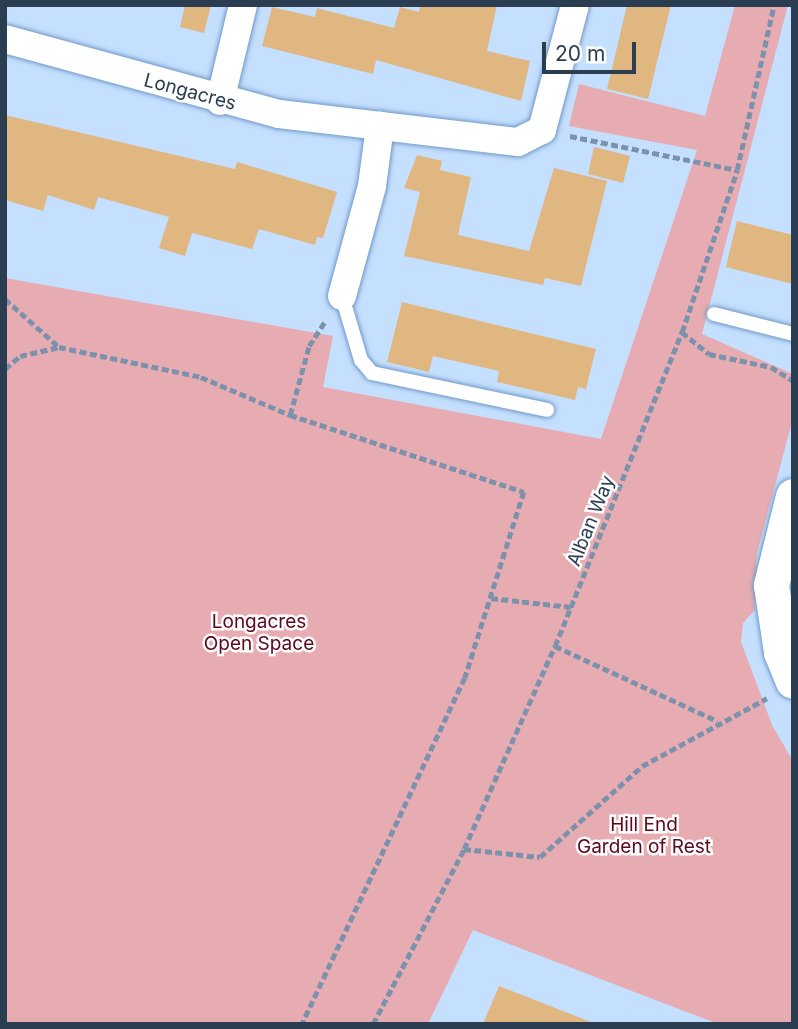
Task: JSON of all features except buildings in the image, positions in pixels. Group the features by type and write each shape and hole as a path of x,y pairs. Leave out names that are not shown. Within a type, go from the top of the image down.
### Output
{"street":[{"path":"220,101 243,5"},
{"path":"542,130 575,5"},
{"name":"Longacres","path":"5,39 220,101 380,126 518,142 542,130"},
{"path":"342,296 372,186 380,126"},
{"path":"783,688 771,585 793,496"}],"lane":[{"path":"342,296 361,360 372,373 547,410"},
{"path":"714,314 793,334"}],"path":[{"name":"Alban Way","path":"373,1024 464,849 555,646 682,332 737,170 774,5"},
{"path":"542,130 737,170"},
{"path":"290,415 309,346 342,296"},
{"path":"7,300 59,347"},
{"path":"682,332 709,354 771,367 793,381"},
{"path":"5,369 20,356 59,347 201,377 290,415 524,492 460,691 302,1024"},
{"path":"491,597 571,607"},
{"path":"555,646 718,721"},
{"path":"464,849 540,857 642,766 718,721 783,688"}],"green space":[{"name":"Longacres Open Space","path":"735,5 788,5 702,334 793,374 793,418 757,553 755,610 743,623 741,642 772,725 793,761 793,1024 718,1024 473,930 428,1024 5,1024 5,278 333,336 323,387 601,439 697,150 569,126 579,84 705,116"}],"park label":[{"name":"Hill End Garden of Rest","path":"644,836"}]}
